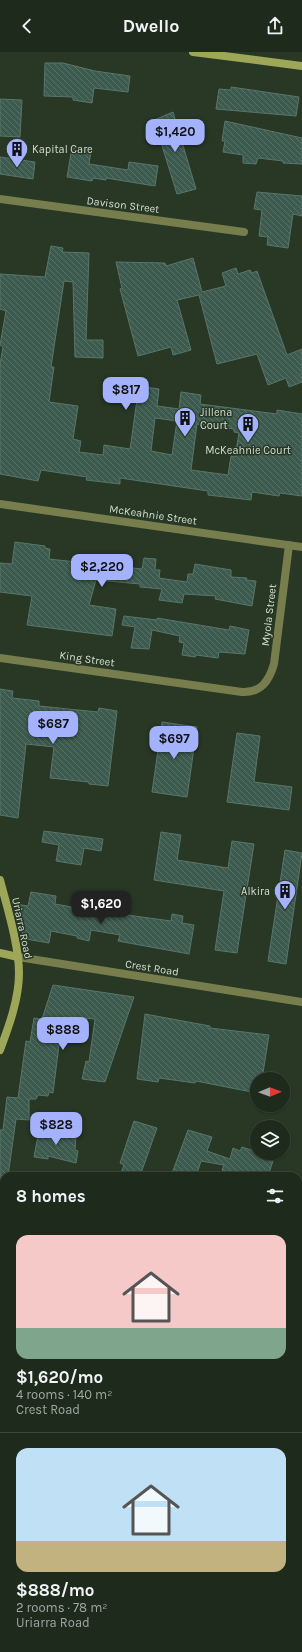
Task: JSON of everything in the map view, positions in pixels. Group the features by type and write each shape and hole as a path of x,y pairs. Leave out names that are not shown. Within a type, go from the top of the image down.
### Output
{"main road":[{"path":"193,52 302,66"},
{"name":"Uriarra Road","path":"0,880 18,957 19,974 17,995 0,1050"},
{"name":"Crest Road","path":"0,953 18,957"}],"street":[{"name":"Davison Street","path":"0,199 244,232"},
{"name":"McKeahnie Street","path":"0,504 302,547"},
{"name":"Myola Street","path":"264,685 270,676 274,664 289,545"},
{"name":"King Street","path":"0,658 242,692 256,690 264,685"},
{"name":"Crest Road","path":"18,957 302,1002"}],"building":[{"path":"45,63 63,63 95,71 130,76 128,92 94,88 92,103 73,100 73,97 44,96"},
{"path":"231,87 299,97 296,116 216,109 219,89 231,90"},
{"path":"0,99 22,100 20,137 0,136"},
{"path":"173,112 196,189 177,194 154,120"},
{"path":"225,121 302,138 302,164 283,163 283,161 258,158 256,164 243,163 243,155 223,152 225,141 222,141"},
{"path":"72,148 91,151 89,164 128,170 129,162 158,166 155,186 106,178 106,180 93,178 92,181 67,177"},
{"name":"Kapital Care","path":"0,157 35,162 33,179 0,174"},
{"path":"257,192 302,196 302,216 293,214 288,248 267,245 268,237 259,236 262,210 254,209"},
{"path":"51,246 63,248 62,252 89,253 86,340 103,340 103,358 75,357 73,282 64,281 51,367 54,367 49,402 78,406 73,439 81,441 79,452 103,455 104,445 130,449 139,386 159,389 157,406 179,409 181,392 201,395 200,404 277,414 277,410 302,414 302,496 280,493 279,496 252,492 251,500 208,495 208,491 120,478 120,484 86,480 87,477 41,470 38,481 0,474 0,364 3,347 0,345 6,311 0,309 0,274 45,277","holes":["155,418 177,421 172,455 151,451","197,424 234,429 234,432 239,433 235,457 231,456 228,475 191,470"]},
{"path":"193,258 202,292 226,286 222,273 236,268 238,274 250,270 252,273 257,271 287,355 302,349 302,382 289,387 286,378 268,385 257,354 217,364 199,295 177,300 191,350 173,355 171,347 138,356 120,289 122,288 116,262 165,263 166,266"},
{"path":"15,542 45,546 45,548 50,549 49,559 142,569 144,558 156,559 155,570 160,570 159,578 187,582 188,574 193,574 195,564 231,570 231,577 247,578 246,580 256,581 252,606 215,599 216,596 184,594 182,603 159,600 162,589 140,587 140,584 96,580 89,605 116,609 112,636 27,625 32,596 0,592 0,563 12,564"},
{"path":"124,616 157,620 157,618 229,630 230,626 249,630 245,654 219,652 218,658 182,655 184,643 179,642 180,636 152,630 149,649 131,648 135,627 122,625"},
{"path":"0,689 13,691 12,698 39,701 39,706 98,712 99,708 117,711 108,786 89,784 89,782 50,778 54,747 26,744 18,818 0,815"},
{"path":"162,722 197,727 187,797 152,792"},
{"path":"237,733 260,736 254,782 292,787 289,810 227,802"},
{"path":"44,831 103,839 101,851 84,848 81,865 56,861 59,845 42,842"},
{"path":"161,832 181,835 177,860 228,868 232,841 254,844 237,953 215,950 224,891 154,880"},
{"name":"Alkira","path":"285,850 302,853 286,964 268,961"},
{"path":"31,892 56,896 55,904 83,909 171,921 172,914 183,916 182,923 194,925 189,954 118,941 120,935 91,930 89,941 77,938 77,936 51,931 49,943 26,939 23,936 15,904 28,906"},
{"path":"53,985 134,997 105,1082 82,1079 86,1061 89,1062 95,1019 71,1017 66,1045 59,1045 53,1093 49,1092 48,1096 38,1095 36,1099 29,1099 29,1120 16,1119 9,1172 0,1172 0,1130 3,1130 7,1097 18,1098 26,1041 30,1042 34,1018 42,1019"},
{"path":"145,1014 210,1026 210,1028 269,1035 263,1072 250,1072 250,1092 196,1081 195,1083 159,1078 158,1082 137,1079"},
{"path":"134,1121 157,1128 141,1172 121,1172 124,1165 120,1163"},
{"path":"39,1130 76,1135 75,1150 78,1151 76,1163 48,1156 48,1159 34,1157"},
{"path":"188,1130 212,1137 207,1151 230,1159 233,1148 240,1151 242,1147 250,1150 250,1160 273,1161 269,1172 225,1172 222,1170 224,1165 201,1161 197,1172 172,1172"}],"place":[{"name":"Kapital Care","path":"17,168"},
{"name":"Jillena Court","path":"185,438"},
{"name":"McKeahnie Court","path":"248,444"},
{"name":"Alkira","path":"285,910"}]}
